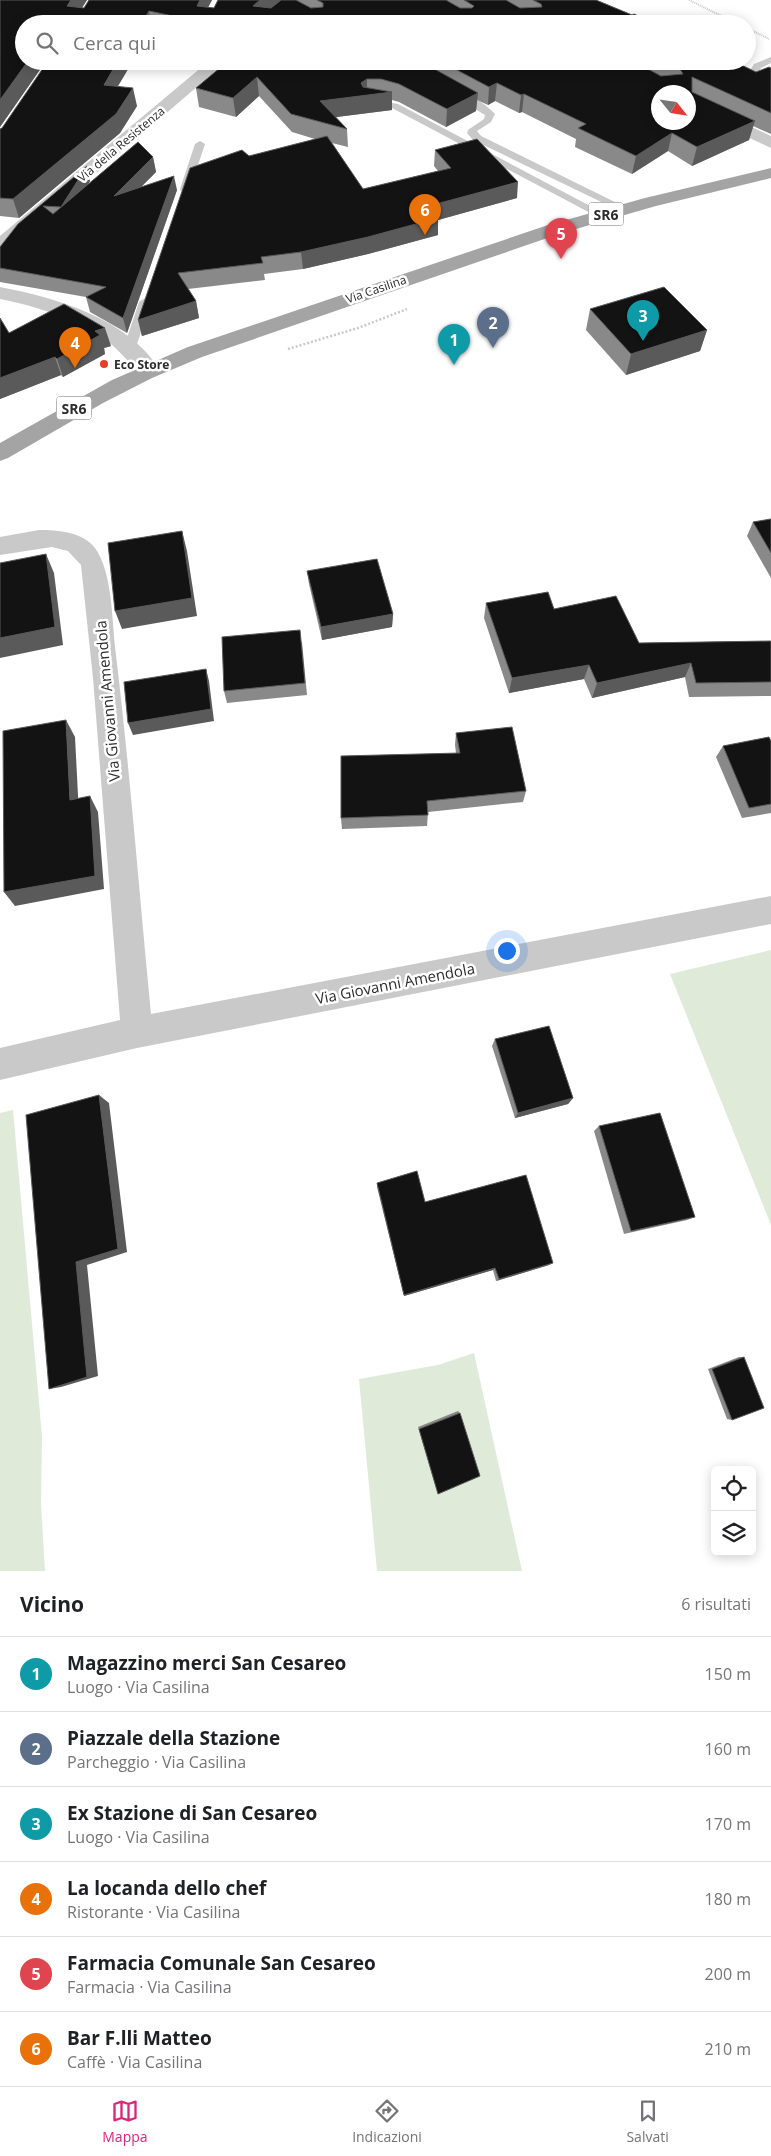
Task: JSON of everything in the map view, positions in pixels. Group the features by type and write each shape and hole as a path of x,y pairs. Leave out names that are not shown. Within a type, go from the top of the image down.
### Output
{"main road":[{"name":"Via Casilina","path":"0,453 90,399 150,370 443,265 602,215 771,174"}],"street":[{"path":"163,109 183,70"},
{"name":"Via della Resistenza","path":"0,246 208,70"},
{"path":"696,106 771,143"},
{"path":"0,293 35,301 68,313 108,332 130,347 150,370"},
{"name":"Via Giovanni Amendola","path":"0,546 37,538 61,540 80,547 90,557 93,565 106,678 137,1032"},
{"name":"Via Giovanni Amendola","path":"0,1064 137,1032 771,910"}],"lane":[{"path":"756,68 771,60"},
{"path":"755,70 754,72 771,85"},
{"path":"450,90 489,112 488,120 473,130 472,133 477,138 624,209"},
{"path":"368,102 381,102 395,106 602,215"},
{"path":"181,199 200,144"},
{"path":"130,347 149,292"}],"path":[{"path":"689,0 720,15"},
{"path":"756,32 771,40"}],"green space":[{"path":"771,950 771,1225 670,974"},
{"path":"13,1110 42,1436 41,1504 45,1571 0,1571 0,1113"},
{"path":"474,1353 522,1571 377,1571 359,1379 438,1365"}],"building":[{"path":"0,0 71,0 67,6 84,8 89,0 200,0 197,6 214,8 218,0 260,0 253,6 271,8 281,0 296,0 311,8 323,7 323,3 317,0 446,0 460,8 472,8 474,6 464,0 506,0 520,8 542,7 541,4 533,0 596,0 632,15 168,15 149,11 147,15 15,15 15,70 22,70 0,100"},
{"path":"771,68 771,113 692,77 692,85 651,85 651,130 696,130 696,94 755,121 697,147 672,133 636,156 578,128 586,124 524,94 521,95 497,83 489,87 457,70 650,70 661,76 683,74 681,70 752,70 756,72"},
{"path":"42,70 113,70 104,85 133,88 116,114 13,199 0,198 0,129"},
{"path":"217,70 436,70 478,93 447,109 399,84 381,79 367,79 361,83 363,87 392,92 320,101 347,129 291,114 257,77 233,98 196,88"},
{"path":"327,136 363,189 451,168 435,150 477,139 518,182 429,206 438,218 368,237 301,252 261,257 263,263 178,273 196,301 138,320 190,168 242,150 249,156"},
{"path":"138,142 153,157 114,196 174,176 123,318 86,297 106,287 0,268 0,247 18,224 87,166 61,207 43,206 53,214"},
{"path":"664,287 707,330 631,354 590,309"},
{"path":"64,304 105,328 95,331 100,335 57,359 55,357 0,378 0,318 9,333"},
{"path":"771,519 771,553 753,522"},
{"path":"182,531 192,598 115,611 108,543"},
{"path":"46,554 55,627 0,638 0,563"},
{"path":"377,559 393,614 321,627 307,571"},
{"path":"548,592 554,609 616,596 639,643 771,641 771,682 696,683 691,663 597,683 589,665 512,678 486,603"},
{"path":"300,630 305,683 224,691 222,637"},
{"path":"206,669 211,709 128,723 124,682"},
{"path":"66,720 70,800 90,796 95,876 4,892 3,731"},
{"path":"512,727 526,791 427,801 428,815 341,818 341,756 460,753 456,733"},
{"path":"769,737 771,741 771,804 749,808 723,746"},
{"path":"549,1026 573,1098 518,1113 495,1039"},
{"path":"99,1095 118,1249 76,1262 87,1377 49,1389 26,1115"},
{"path":"660,1113 695,1217 631,1231 599,1126"},
{"path":"417,1171 425,1202 526,1175 553,1263 499,1279 495,1268 404,1295 377,1183"},
{"path":"744,1357 764,1408 732,1420 712,1369"},
{"path":"460,1413 480,1476 438,1494 419,1429"}],"place":[{"name":"Bar F.lli Matteo","path":"425,235"},
{"name":"Farmacia Comunale San Cesareo","path":"561,259"},
{"name":"Ex Stazione di San Cesareo","path":"643,341"},
{"name":"Piazzale della Stazione","path":"493,348"},
{"name":"Eco Store","path":"104,364"},
{"name":"Magazzino merci San Cesareo","path":"454,365"},
{"name":"La locanda dello chef","path":"75,368"}]}
